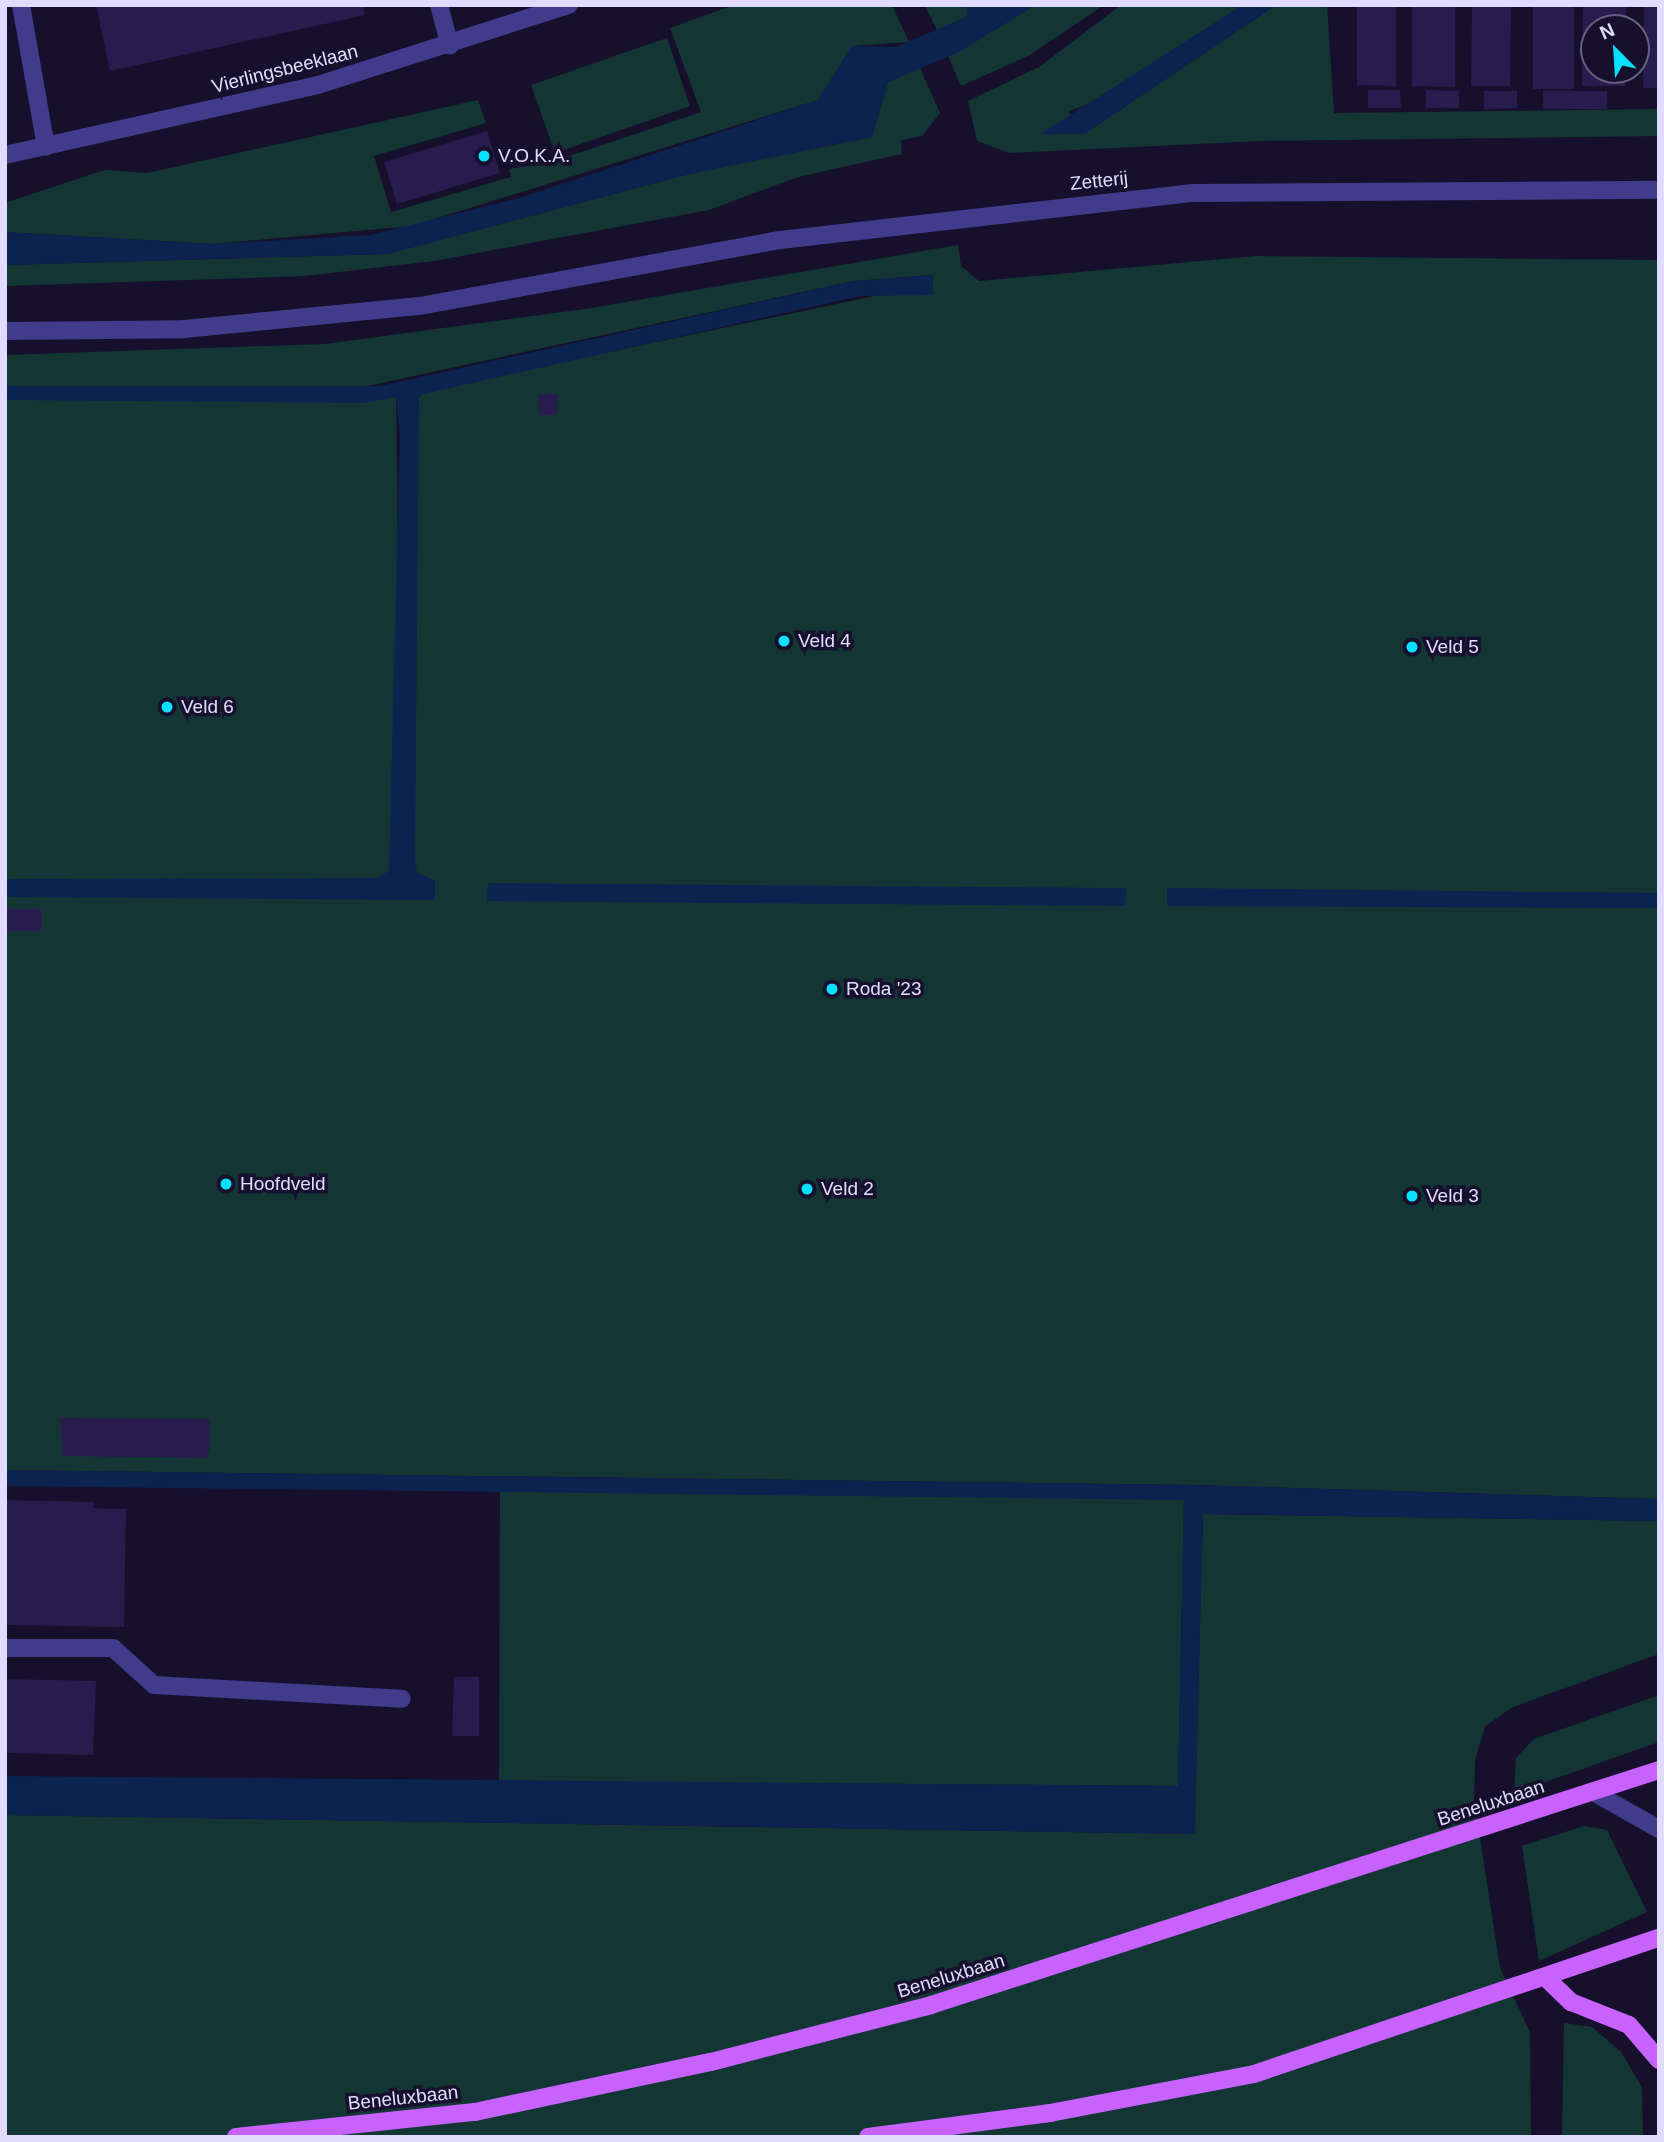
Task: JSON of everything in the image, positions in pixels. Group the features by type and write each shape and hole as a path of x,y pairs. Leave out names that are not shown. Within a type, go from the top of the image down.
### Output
{"main road":[{"name":"Beneluxbaan","path":"236,2137 475,2112 711,2062 931,2005 1595,1793 1659,1770"},
{"path":"868,2137 1051,2113 1254,2074 1659,1938"},
{"path":"1546,1978 1571,2002 1629,2025 1659,2060"}],"street":[{"path":"21,5 46,147"},
{"path":"439,5 450,46"},
{"name":"Vierlingsbeeklaan","path":"5,155 318,85 450,46 569,5"},
{"name":"Zetterij","path":"5,331 184,329 420,306 857,229 1182,194 1659,190"},
{"path":"5,1648 113,1648 154,1685 402,1699"},
{"path":"1595,1793 1659,1829"}],"green space":[{"path":"734,5 892,5 909,42 852,46 818,100 412,226 213,244 5,232 5,203 105,170 147,173 478,100 486,123 374,156 391,212 511,177 509,169 551,162 701,112 670,28"},
{"path":"925,5 967,5 968,16 937,30"},
{"path":"1036,5 1104,5 1028,56 961,86 948,56"},
{"path":"1121,5 1243,5 1087,105 1068,111 1084,134 1276,5 1327,5 1334,113 1659,109 1659,136 1259,141 1010,153 977,141 968,101 1039,67"},
{"path":"667,38 690,106 555,153 531,85"},
{"path":"920,68 940,113 922,136 901,140 902,154 798,177 709,210 434,261 305,276 5,286 5,265 387,254 689,174 872,137 888,82"},
{"name":"Roda '23","path":"958,245 961,266 979,281 1256,256 1659,260 1659,1499 1193,1485 5,1470 5,400 396,397 398,554 415,555 416,400 425,391 879,295 932,275 854,281 353,389 5,386 5,355 325,344 585,309"},
{"path":"500,1490 1184,1499 1178,1786 499,1781"},
{"path":"1203,1514 1659,1521 1659,1654 1513,1707 1485,1726 1475,1761 1474,1799 1500,1968 1530,2032 1531,2137 5,2137 5,1815 1194,1834"},
{"path":"1659,1695 1659,1742 1514,1793 1516,1758 1534,1739"},
{"path":"1584,1826 1607,1830 1647,1912 1539,1961 1522,1846"},
{"path":"1564,2023 1592,2027 1621,2052 1642,2087 1643,2137 1562,2137"}],"water":[{"path":"967,5 1036,5 959,52 888,82 872,137 689,174 387,254 5,265 5,232 213,244 370,235 516,199 818,100 852,46 896,47 968,16"},
{"path":"1243,5 1276,5 1084,134 1040,134"},
{"path":"933,275 933,295 860,296 419,395 415,857 417,873 435,880 435,900 5,897 5,879 377,878 389,871 400,436 396,397 363,403 5,400 5,386 380,386 854,281"},
{"path":"488,883 1126,888 1125,906 487,901"},
{"path":"1167,888 1659,893 1659,908 1167,906"},
{"path":"5,1470 1193,1485 1659,1499 1659,1521 1203,1514 1195,1834 5,1815 5,1776 1178,1786 1184,1500 5,1486"}],"building":[{"path":"96,5 363,5 365,15 110,71"},
{"path":"1412,5 1455,5 1455,87 1412,86"},
{"path":"1533,5 1574,5 1574,89 1533,89"},
{"path":"1583,5 1626,5 1626,14 1583,14"},
{"path":"1644,5 1659,5 1659,88 1643,88 1643,84 1650,84 1650,14 1644,14"},
{"path":"1472,6 1511,7 1510,86 1471,86"},
{"path":"1357,7 1396,7 1396,86 1357,85"},
{"path":"1582,84 1625,84 1625,86"},
{"path":"1368,90 1400,90 1401,108 1368,108"},
{"path":"1426,90 1459,91 1459,108 1426,108"},
{"path":"1484,91 1517,91 1517,108 1484,109"},
{"path":"1543,91 1607,91 1607,109 1543,109"},
{"path":"487,131 500,173 397,204 384,162"},
{"path":"539,394 557,394 557,415 539,415"},
{"path":"5,909 41,909 41,931 5,931"},
{"path":"60,1418 210,1419 210,1448 206,1458 63,1456"},
{"path":"5,1500 93,1502 93,1508 126,1509 124,1627 5,1625"},
{"path":"454,1677 479,1677 479,1736 452,1736"},
{"path":"5,1679 96,1681 93,1755 5,1753"}],"place":[{"name":"V.O.K.A.","path":"484,156"},
{"name":"Veld 4","path":"784,641"},
{"name":"Veld 5","path":"1412,647"},
{"name":"Veld 6","path":"167,707"},
{"name":"Roda '23","path":"832,989"},
{"name":"Hoofdveld","path":"226,1184"},
{"name":"Veld 2","path":"807,1189"},
{"name":"Veld 3","path":"1412,1196"}]}
